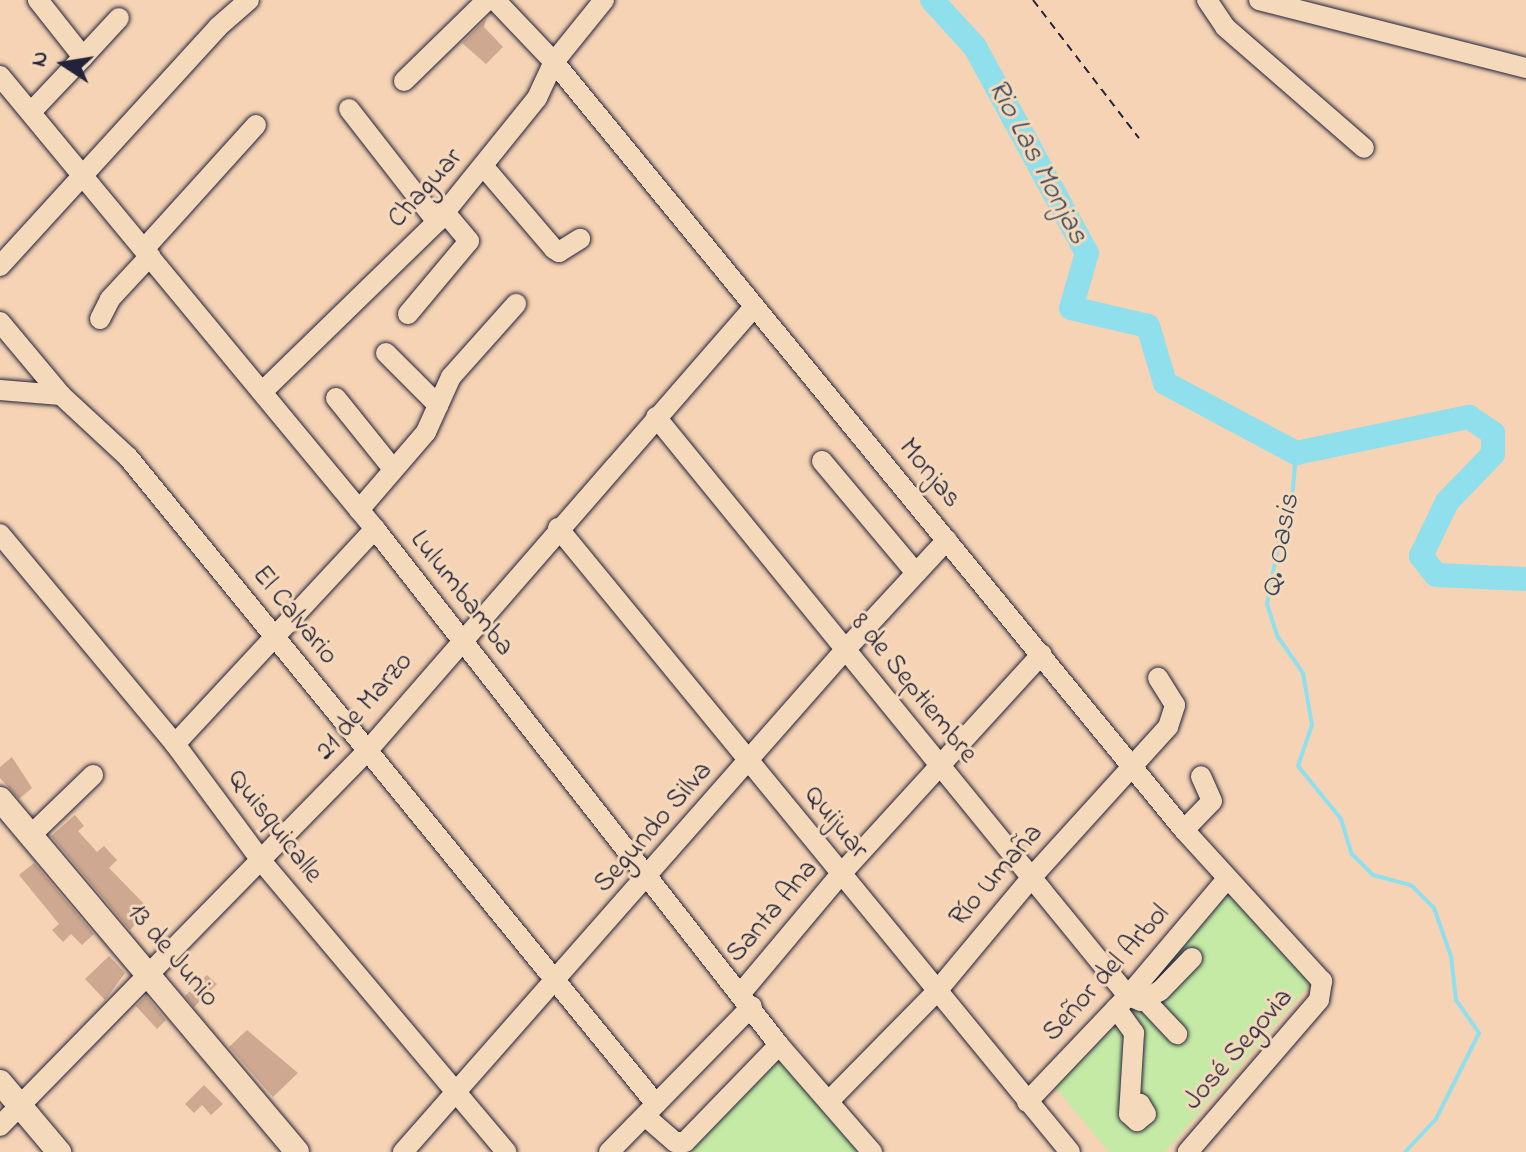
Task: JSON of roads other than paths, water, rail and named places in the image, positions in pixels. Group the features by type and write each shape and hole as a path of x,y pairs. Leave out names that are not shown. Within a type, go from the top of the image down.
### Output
{"main road":[{"name":"13 de Junio","path":"0,799 297,1152"},
{"path":"0,1082 59,1152"}],"street":[{"path":"38,0 83,57"},
{"path":"0,266 83,172 249,0"},
{"path":"404,81 487,0"},
{"name":"Monjas","path":"495,0 554,62 1226,880 1322,981"},
{"name":"Chaguar","path":"262,392 441,217 537,98 554,62 604,0"},
{"path":"1207,0 1225,27 1364,148"},
{"path":"1259,0 1526,68"},
{"path":"31,112 119,18"},
{"name":"Lulumbamba","path":"0,76 83,172 375,529 779,1045 872,1152"},
{"path":"349,109 441,217 469,241 408,314"},
{"path":"100,319 110,299 147,252 256,125"},
{"path":"484,167 554,249 559,252 580,239"},
{"path":"359,510 426,432 451,377 516,304"},
{"name":"21 de Marzo","path":"0,1126 263,863 369,749 461,638 754,307"},
{"name":"El Calvario","path":"0,322 61,395 128,457 369,749 680,1143 779,1045"},
{"path":"386,353 438,405"},
{"path":"0,390 61,395"},
{"path":"336,398 393,469"},
{"name":"8 de Septiembre","path":"656,417 1130,1001"},
{"path":"822,461 916,573"},
{"name":"Quijuar","path":"558,528 1070,1152"},
{"path":"175,744 272,635 375,529"},
{"name":"Quisquicalle","path":"0,534 175,744 263,863 506,1152"},
{"name":"Segundo Silva","path":"403,1152 555,984 845,650 947,540"},
{"name":"Santa Ana","path":"609,1152 651,1110 746,1000 840,875 1042,654"},
{"name":"Río Umaña","path":"829,1101 937,991 1173,716 1173,696 1158,678"},
{"path":"32,834 93,775"},
{"path":"1184,830 1212,801 1201,776"},
{"name":"Señor del Arbol","path":"1027,1102 1130,1001 1226,880"},
{"path":"1130,1001 1192,958"},
{"name":"José Segovia","path":"1188,1152 1319,1000 1322,981"},
{"path":"1130,1001 1177,1034"},
{"path":"1130,1001 1134,1033 1130,1108"}],"waterway":[{"name":"Rio Las Monjas","path":"932,0 975,47 1087,253 1071,308 1148,326 1165,383 1296,453 1469,417 1493,433 1493,454 1447,502 1421,556 1436,575 1526,579"},
{"name":"Q. Oasis","path":"1296,453 1290,523 1279,542 1267,604 1278,637 1303,673 1312,725 1298,766 1341,819 1352,854 1373,875 1411,885 1434,908 1451,956 1456,1000 1479,1033 1436,1119 1405,1152"}]}
